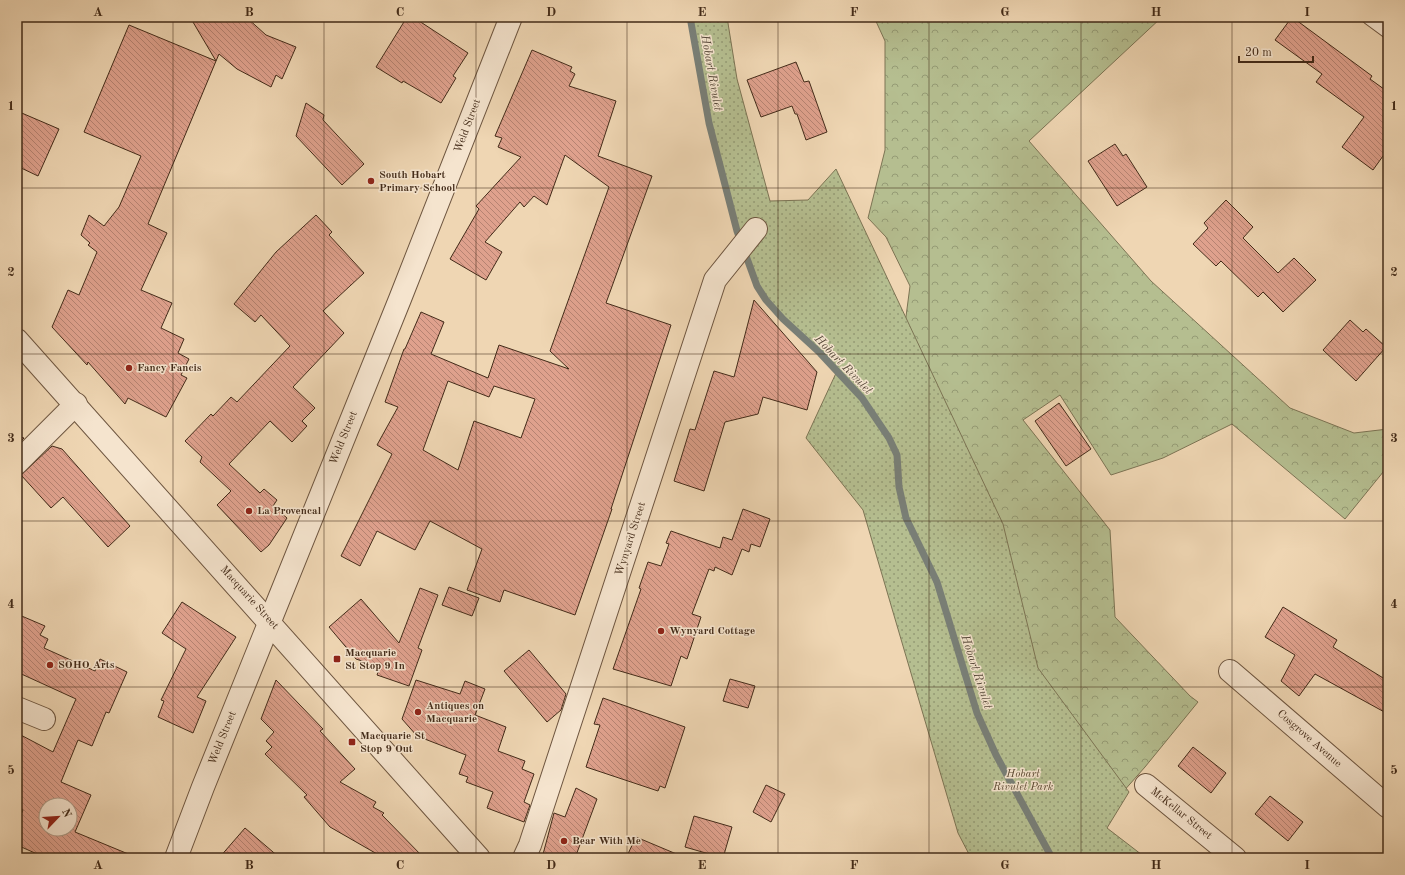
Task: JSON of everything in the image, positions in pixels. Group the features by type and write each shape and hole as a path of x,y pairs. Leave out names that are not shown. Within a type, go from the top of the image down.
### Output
{"street":[{"name":"Weld Street","path":"176,858 203,787 271,623 511,17"},
{"name":"Wynyard Street","path":"524,858 533,838 715,280 759,224"},
{"name":"Macquarie Street","path":"17,340 76,404 479,858"},
{"path":"17,463 76,404"},
{"name":"Cosgrove Avenue","path":"1230,671 1388,807"},
{"path":"17,708 44,719"},
{"name":"McKellar Street","path":"1146,785 1235,858"}],"lane":[{"path":"1369,17 1388,31"}],"green space":[{"name":"Hobart Rivulet Park","path":"690,17 727,17 737,79 770,201 808,200 836,169 1003,524 1038,668 1129,792 1107,828 1146,858 971,858 958,833 863,510 806,438 837,371 766,300 749,268 737,231 709,123"},
{"path":"874,17 1162,17 1029,141 1151,281 1290,408 1354,433 1388,429 1388,466 1345,519 1232,424 1163,458 1111,475 1060,395 1023,420 1110,530 1115,617 1190,696 1198,702 1145,767 1099,819 902,347 910,286 886,237 868,218 885,150 885,41"}],"building":[{"path":"190,17 246,17 266,35 296,47 282,79 276,75 271,87 237,69 219,54 216,61"},
{"path":"407,17 413,17 468,53 453,76 456,78 441,103 403,81 402,83 376,67"},
{"path":"1292,17 1372,76 1370,79 1388,92 1388,149 1373,170 1342,147 1364,117 1316,82 1322,74 1275,40"},
{"path":"129,25 216,61 148,224 167,233 141,290 172,303 161,328 184,339 178,353 189,359 181,375 187,378 166,417 128,398 125,404 88,362 87,365 52,327 68,290 79,295 97,252 88,245 90,243 81,235 89,215 104,226 119,207 141,156 84,132"},
{"path":"532,50 572,67 570,71 575,74 569,86 616,101 598,156 652,176 606,303 671,325 612,509 575,615 504,590 500,602 467,590 482,549 430,521 415,550 377,531 360,566 341,556 392,454 377,445 398,407 385,402 404,349 421,312 444,322 431,354 488,378 499,345 569,369 550,351 609,187 565,155 547,205 534,196 524,207 520,202 485,242 502,252 486,280 450,259 479,209 476,206 521,157 498,147 502,138 495,136","holes":["448,381 489,397 494,386 535,399 521,438 474,421 458,470 423,450"]},
{"path":"796,62 804,82 809,81 827,132 806,140 797,114 795,114 792,106 761,117 747,80"},
{"path":"306,103 324,115 323,120 364,164 342,185 296,136"},
{"path":"17,111 59,129 38,176 17,166"},
{"path":"1115,144 1123,156 1126,154 1147,187 1117,206 1088,161"},
{"path":"1226,200 1253,227 1243,238 1278,273 1294,258 1316,280 1283,312 1263,292 1258,297 1221,261 1216,266 1193,244 1208,228 1204,223"},
{"path":"316,215 332,232 329,235 364,273 323,311 344,333 293,387 315,408 302,421 307,426 292,442 270,421 229,464 260,493 264,489 277,500 273,506 287,518 269,545 261,552 217,505 231,491 200,462 202,457 185,441 211,414 213,416 231,397 237,402 290,346 261,315 255,322 234,304 276,252"},
{"path":"754,300 817,372 807,410 763,397 758,414 725,422 704,491 674,481 690,429 695,430 714,371 734,377"},
{"path":"1350,320 1363,332 1366,329 1386,347 1356,381 1323,350"},
{"path":"1059,403 1091,449 1066,466 1035,421"},
{"path":"17,436 24,438 17,445"},
{"path":"52,446 62,449 130,526 108,547 63,497 51,508 21,475"},
{"path":"743,509 770,519 760,547 751,544 749,552 742,549 732,575 715,567 714,571 709,569 692,614 701,617 687,659 681,656 671,686 613,669 641,589 639,588 648,562 661,566 669,544 666,543 671,531 720,548 723,537 732,540"},
{"path":"449,587 479,598 472,616 442,605"},
{"path":"420,588 438,595 418,648 422,650 409,686 377,675 380,667 356,659 329,627 361,599 399,643"},
{"path":"182,602 236,637 197,697 206,701 193,733 158,717 164,701 161,700 186,649 162,633"},
{"path":"1283,607 1337,640 1333,647 1388,681 1388,714 1315,674 1299,696 1281,681 1295,655 1265,637"},
{"path":"17,614 45,626 40,635 48,639 44,648 95,671 100,659 127,672 109,713 106,712 92,746 78,740 61,782 91,795 78,825 78,797 38,797 38,837 78,837 78,833 138,858 46,858 17,845 17,824 23,810 17,807 17,733 53,752 76,699 17,672"},
{"path":"529,650 566,694 561,710 547,722 504,671"},
{"path":"730,679 755,686 748,708 723,701"},
{"path":"276,680 323,729 320,731 355,769 340,782 376,802 373,807 384,813 382,815 424,858 384,858 330,827 304,797 307,795 265,754 272,747 266,741 274,732 261,719"},
{"path":"416,680 460,694 465,681 485,689 475,715 506,727 498,751 525,761 522,769 534,774 524,802 530,805 524,822 487,808 493,792 466,782 468,777 459,774 466,755 417,736 402,719"},
{"path":"603,698 685,727 665,788 660,786 658,791 586,767 600,725 594,724"},
{"path":"1193,747 1226,773 1211,793 1178,766"},
{"path":"766,785 785,794 771,822 753,812"},
{"name":"Bear With Me","path":"576,788 597,799 575,858 542,858 554,813 565,817"},
{"path":"1270,796 1303,822 1288,841 1255,814"},
{"path":"694,816 732,827 723,858 685,847"},
{"path":"245,828 280,858 219,858"},
{"path":"636,837 686,858 626,858"}],"waterway":[{"name":"Hobart Rivulet","path":"690,17 709,123 737,231 757,286 766,300 783,319 820,353 862,398 889,438 897,455 899,487 906,518 937,582 977,713 996,755 1052,858"}],"place":[{"name":"South Hobart Primary School","path":"371,181"},
{"name":"Fancy Fancis","path":"129,368"},
{"name":"La Provencal","path":"249,511"},
{"name":"Wynyard Cottage","path":"661,631"},
{"name":"Macquarie St Stop 9 In","path":"337,659"},
{"name":"SOHO Arts","path":"50,665"},
{"name":"Antiques on Macquarie","path":"418,712"},
{"name":"Macquarie St Stop 9 Out","path":"352,742"},
{"name":"Bear With Me","path":"564,841"}]}
